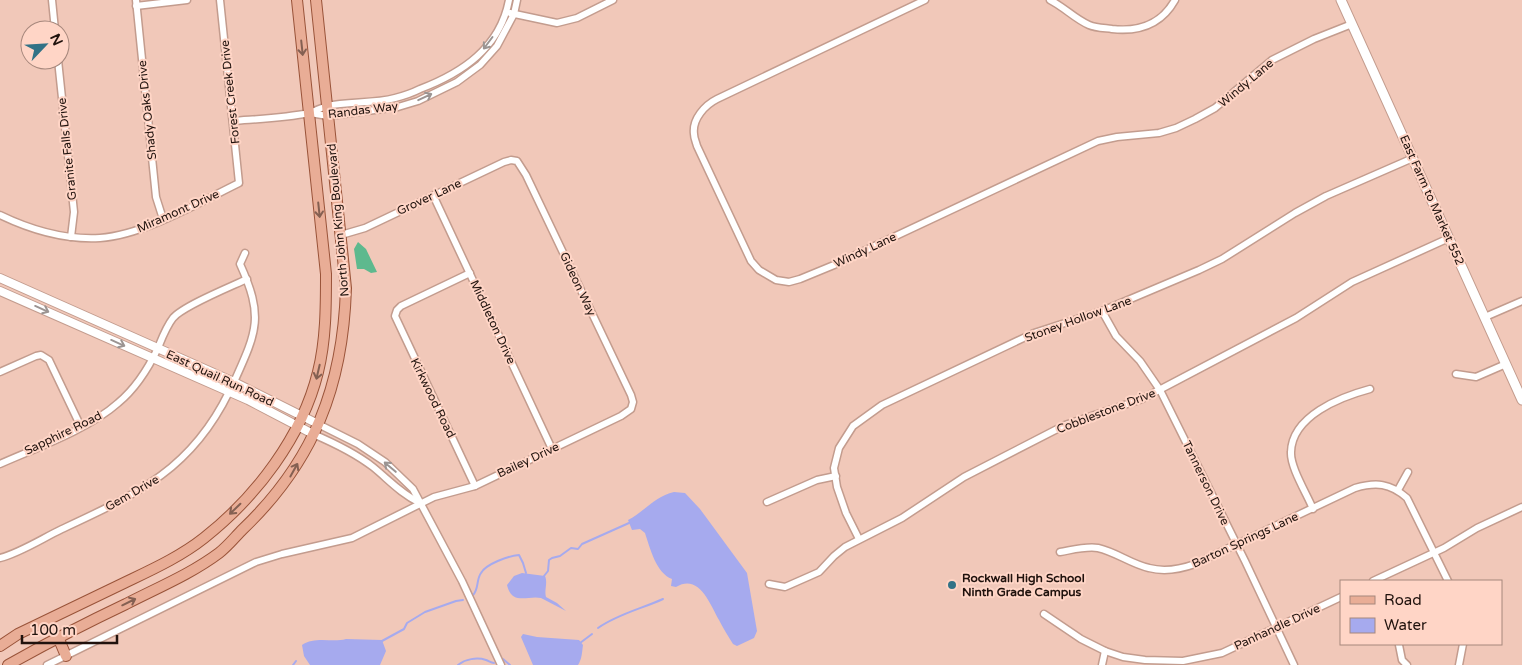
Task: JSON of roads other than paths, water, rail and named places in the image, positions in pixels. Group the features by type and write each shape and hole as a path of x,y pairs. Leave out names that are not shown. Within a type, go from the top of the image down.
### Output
{"main road":[{"name":"North John King Boulevard","path":"0,646 18,634 166,562 204,539 239,506 271,470 302,417 312,394 318,370 326,307 326,274 297,0"},
{"name":"North John King Boulevard","path":"8,665 58,637 182,576 219,552 256,517 288,480 316,429 326,407 339,363 346,288 316,0"},
{"name":"East Farm to Market 552","path":"1341,0 1522,400"},
{"path":"58,637 66,656"}],"street":[{"path":"52,0 54,20"},
{"path":"136,3 187,0"},
{"name":"Forest Creek Drive","path":"220,0 239,184"},
{"name":"Randas Way","path":"233,121 328,111 398,108 418,101 457,82 487,58 497,46 510,13 509,0"},
{"name":"Randas Way","path":"328,111 395,98 432,85 456,73 477,57 485,48 518,0"},
{"path":"510,13 557,23 577,18 613,0"},
{"name":"Windy Lane","path":"925,0 725,95 712,102 702,111 694,128 697,146 751,261 766,276 789,282 814,274 1098,141 1159,133 1176,128 1215,108 1272,60 1314,39 1352,24"},
{"path":"1050,0 1091,26 1136,30 1148,26 1168,10 1175,0"},
{"name":"Shady Oaks Drive","path":"136,3 156,196 163,219"},
{"name":"Granite Falls Drive","path":"59,70 74,212 72,237"},
{"name":"Stoney Hollow Lane","path":"859,539 846,513 834,468 839,448 853,426 882,405 1034,333 1132,300 1222,259 1295,213 1326,196 1413,158"},
{"name":"Grover Lane","path":"341,235 365,228 504,162 517,161"},
{"name":"Gideon Way","path":"517,161 526,175 631,395 633,402 631,409"},
{"name":"Miramont Drive","path":"0,215 19,224 45,232 72,237 101,238 130,232 239,184"},
{"name":"Middleton Drive","path":"433,195 552,449"},
{"name":"Cobblestone Drive","path":"769,584 785,587 819,572 834,556 859,539 902,518 964,477 1065,425 1142,399 1296,318 1352,282 1449,238"},
{"path":"234,382 254,334 256,313 254,299 240,264 245,253"},
{"name":"Kirkwood Road","path":"470,273 401,306 395,316 397,324 475,486"},
{"name":"East Quail Run Road","path":"0,278 234,382 302,417 316,429 371,466 405,496 421,504"},
{"name":"Sapphire Road","path":"0,464 103,415 118,403 142,376 158,349 165,330 174,317 184,310 247,279"},
{"name":"East Quail Run Road","path":"0,291 248,400 297,427 316,429 358,444 385,462 413,489 462,581 501,665"},
{"path":"1485,317 1522,301"},
{"name":"Tannerson Drive","path":"1102,311 1116,336 1140,360 1160,390 1294,665"},
{"path":"0,372 36,356 41,355 45,357 52,364 81,427"},
{"path":"1456,374 1476,377 1506,364"},
{"path":"1313,509 1290,453 1294,435 1299,427 1311,416 1352,394 1370,389"},
{"name":"Gem Drive","path":"2,557 119,503 161,476 197,442 212,423 229,392"},
{"name":"Bailey Drive","path":"47,665 256,562 352,538 441,494 475,486 631,409"},
{"path":"1408,472 1398,490 1411,503 1448,580"},
{"path":"767,502 817,480 836,476"},
{"name":"Barton Springs Lane","path":"1060,552 1083,548 1097,548 1149,568 1180,569 1195,564 1355,488 1366,485 1391,486 1398,490"},
{"path":"1376,580 1452,544 1477,528 1522,507"},
{"name":"Panhandle Drive","path":"1044,614 1073,634 1105,651 1123,657 1144,660 1183,661 1222,653 1340,597"},
{"path":"1399,645 1402,660 1407,665"},
{"path":"1459,665 1464,645"},
{"path":"1102,665 1105,651"}],"water":[{"path":"674,492 685,493 700,509 747,573 757,631 754,638 737,646 733,644 703,592 691,584 671,586 672,579 666,576 658,566 645,533 640,529 632,530 628,520 661,497"},
{"path":"522,573 545,576 546,597 566,611 541,598 517,598 513,595 507,585 514,576"},
{"path":"523,634 579,640 583,645 578,665 533,665 521,637"},
{"path":"346,639 382,640 386,651 380,665 310,665 304,656 302,645 307,642"}],"waterway":[{"path":"544,576 548,571 549,560 552,558 560,556 571,548 578,549 582,544 629,523"},
{"path":"473,595 481,573 498,561 519,555 526,573"},
{"path":"598,628 622,615 663,599"},
{"path":"382,641 404,629 407,623 425,612 463,600"},
{"path":"580,643 592,634"},
{"path":"458,665 464,661 475,659 494,663"},
{"path":"503,659 510,665"},
{"path":"293,665 296,661"}],"place":[{"name":"Rockwall High School Ninth Grade Campus","path":"952,585"}]}
